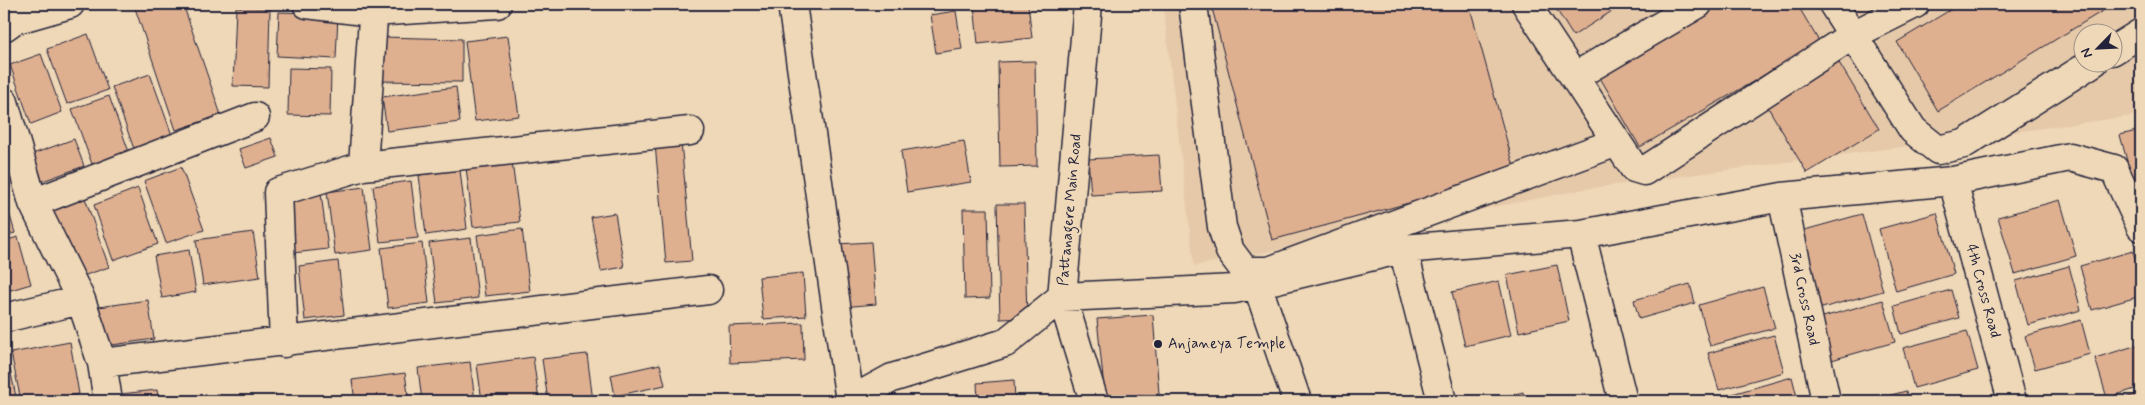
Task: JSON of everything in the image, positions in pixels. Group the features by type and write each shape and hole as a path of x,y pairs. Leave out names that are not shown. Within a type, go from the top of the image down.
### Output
{"street":[{"path":"4,27 14,20 70,4"},
{"path":"307,4 373,8 497,4"},
{"path":"792,4 850,401"},
{"name":"Pattanagere Main Road","path":"850,401 892,378 1005,343 1062,297 1088,4"},
{"path":"1193,4 1222,227 1230,251 1245,271 1269,271 1617,142"},
{"path":"1526,4 1634,168 1644,171 1853,35 1915,4"},
{"path":"1574,77 1698,4"},
{"path":"1833,4 1913,130 1938,150 1964,144 2078,72"},
{"path":"363,166 373,8"},
{"path":"2122,45 2141,33"},
{"path":"4,102 33,203 81,300 102,364 108,401"},
{"path":"33,203 255,117"},
{"path":"284,343 278,192 363,166 690,131"},
{"path":"1094,401 1062,297 1235,290 1403,249 1582,234 1782,197 1953,181 2070,158 2114,168 2141,227"},
{"name":"4th Cross Road","path":"1953,181 2012,401"},
{"name":"3rd Cross Road","path":"1782,197 1826,401"},
{"path":"1582,234 1623,401"},
{"path":"1403,249 1442,401"},
{"path":"1257,284 1297,401"},
{"path":"102,364 708,290"},
{"path":"4,318 81,300"}],"shaded area":[{"path":"1163,4 2141,4 2141,115 1585,189 1194,266"}],"building":[{"path":"183,4 221,115 176,130 134,5"},
{"path":"974,4 1028,4 1032,38 978,44"},
{"path":"1211,4 1469,4 1516,174 1272,240"},
{"path":"1553,4 1623,4 1573,36"},
{"path":"1708,4 1797,4 1820,43 1640,147 1595,69"},
{"path":"1960,4 2114,4 2084,22 2072,22 2072,30 1938,111 1897,42"},
{"path":"236,7 270,8 268,87 233,86"},
{"path":"956,11 962,49 936,53 930,15"},
{"path":"279,12 338,14 336,59 277,56"},
{"path":"88,34 108,90 67,104 47,49"},
{"path":"508,36 519,116 475,121 465,41"},
{"path":"380,37 462,39 462,82 379,81"},
{"path":"41,54 62,112 31,124 10,65"},
{"path":"1835,56 1879,129 1807,173 1763,99"},
{"path":"1035,61 1037,166 1000,167 998,62"},
{"path":"289,68 331,69 330,116 288,115"},
{"path":"150,74 172,135 134,149 112,87"},
{"path":"456,87 460,122 387,131 382,97"},
{"path":"109,96 129,152 92,164 72,109"},
{"path":"2141,130 2141,212 2120,135"},
{"path":"271,138 278,157 246,168 239,149"},
{"path":"74,139 84,166 40,182 30,155"},
{"path":"964,141 971,182 907,192 901,151"},
{"path":"681,142 692,261 666,263 655,144"},
{"path":"1159,155 1162,191 1091,195 1088,159"},
{"path":"512,162 520,222 473,227 466,167"},
{"path":"181,167 204,230 166,243 144,181"},
{"path":"460,170 467,229 426,235 419,175"},
{"path":"411,181 418,238 380,242 373,186"},
{"path":"364,187 372,250 335,255 327,192"},
{"path":"138,188 158,244 113,260 94,205"},
{"path":"321,193 328,249 293,253 285,197"},
{"path":"4,195 15,233 4,236"},
{"path":"85,198 109,267 74,279 50,211"},
{"path":"2060,200 2076,256 2015,274 1998,217"},
{"path":"997,204 1024,204 1027,318 1000,319"},
{"path":"963,209 988,209 990,298 965,299"},
{"path":"615,213 624,267 601,271 591,217"},
{"path":"1937,213 1954,274 1896,291 1879,229"},
{"path":"1862,214 1883,291 1815,310 1794,233"},
{"path":"522,229 530,291 485,296 477,235"},
{"path":"253,232 260,277 203,285 196,240"},
{"path":"18,237 31,284 4,292 4,241"},
{"path":"471,238 478,298 437,303 429,243"},
{"path":"871,242 876,304 842,307 837,244"},
{"path":"422,243 429,303 388,308 381,248"},
{"path":"189,250 196,292 162,298 154,256"},
{"path":"2133,251 2141,281 2141,296 2092,310 2080,266"},
{"path":"338,261 344,315 305,320 299,266"},
{"path":"1557,265 1569,321 1519,332 1507,275"},
{"path":"2069,266 2081,310 2028,325 2016,281"},
{"path":"803,273 806,316 763,319 759,277"},
{"path":"1499,281 1511,335 1465,346 1452,292"},
{"path":"1690,284 1695,303 1639,319 1634,300"},
{"path":"1763,287 1775,328 1710,346 1699,305"},
{"path":"1951,290 1959,318 1901,334 1894,306"},
{"path":"148,300 154,339 98,347 92,308"},
{"path":"1883,300 1895,342 1828,361 1816,319"},
{"path":"1153,315 1159,394 1105,398 1097,319"},
{"path":"2081,320 2090,354 2035,369 2025,336"},
{"path":"803,323 804,360 730,363 729,326"},
{"path":"1967,331 1978,370 1914,388 1903,348"},
{"path":"1774,335 1784,372 1719,390 1708,353"},
{"path":"70,342 79,394 40,401 21,401 11,353"},
{"path":"2141,344 2141,387 2107,398 2095,358"},
{"path":"587,354 593,401 548,401 542,359"},
{"path":"533,357 539,401 482,401 477,365"},
{"path":"470,362 475,401 422,401 418,368"},
{"path":"660,364 665,385 615,396 611,375"},
{"path":"4,369 10,369 17,401 4,401"},
{"path":"405,373 409,401 355,401 352,380"},
{"path":"1792,377 1798,401 1719,401 1718,398"},
{"path":"1014,380 1015,401 978,401 977,383"},
{"path":"157,390 159,401 112,401 111,395"},
{"path":"1906,391 1909,401 1869,401"},
{"path":"1523,392 1525,401 1489,401"},
{"path":"2141,393 2141,401 2115,401"},
{"path":"345,398 345,401 320,401"}],"place":[{"name":"Anjaneya Temple","path":"1158,344"}]}
